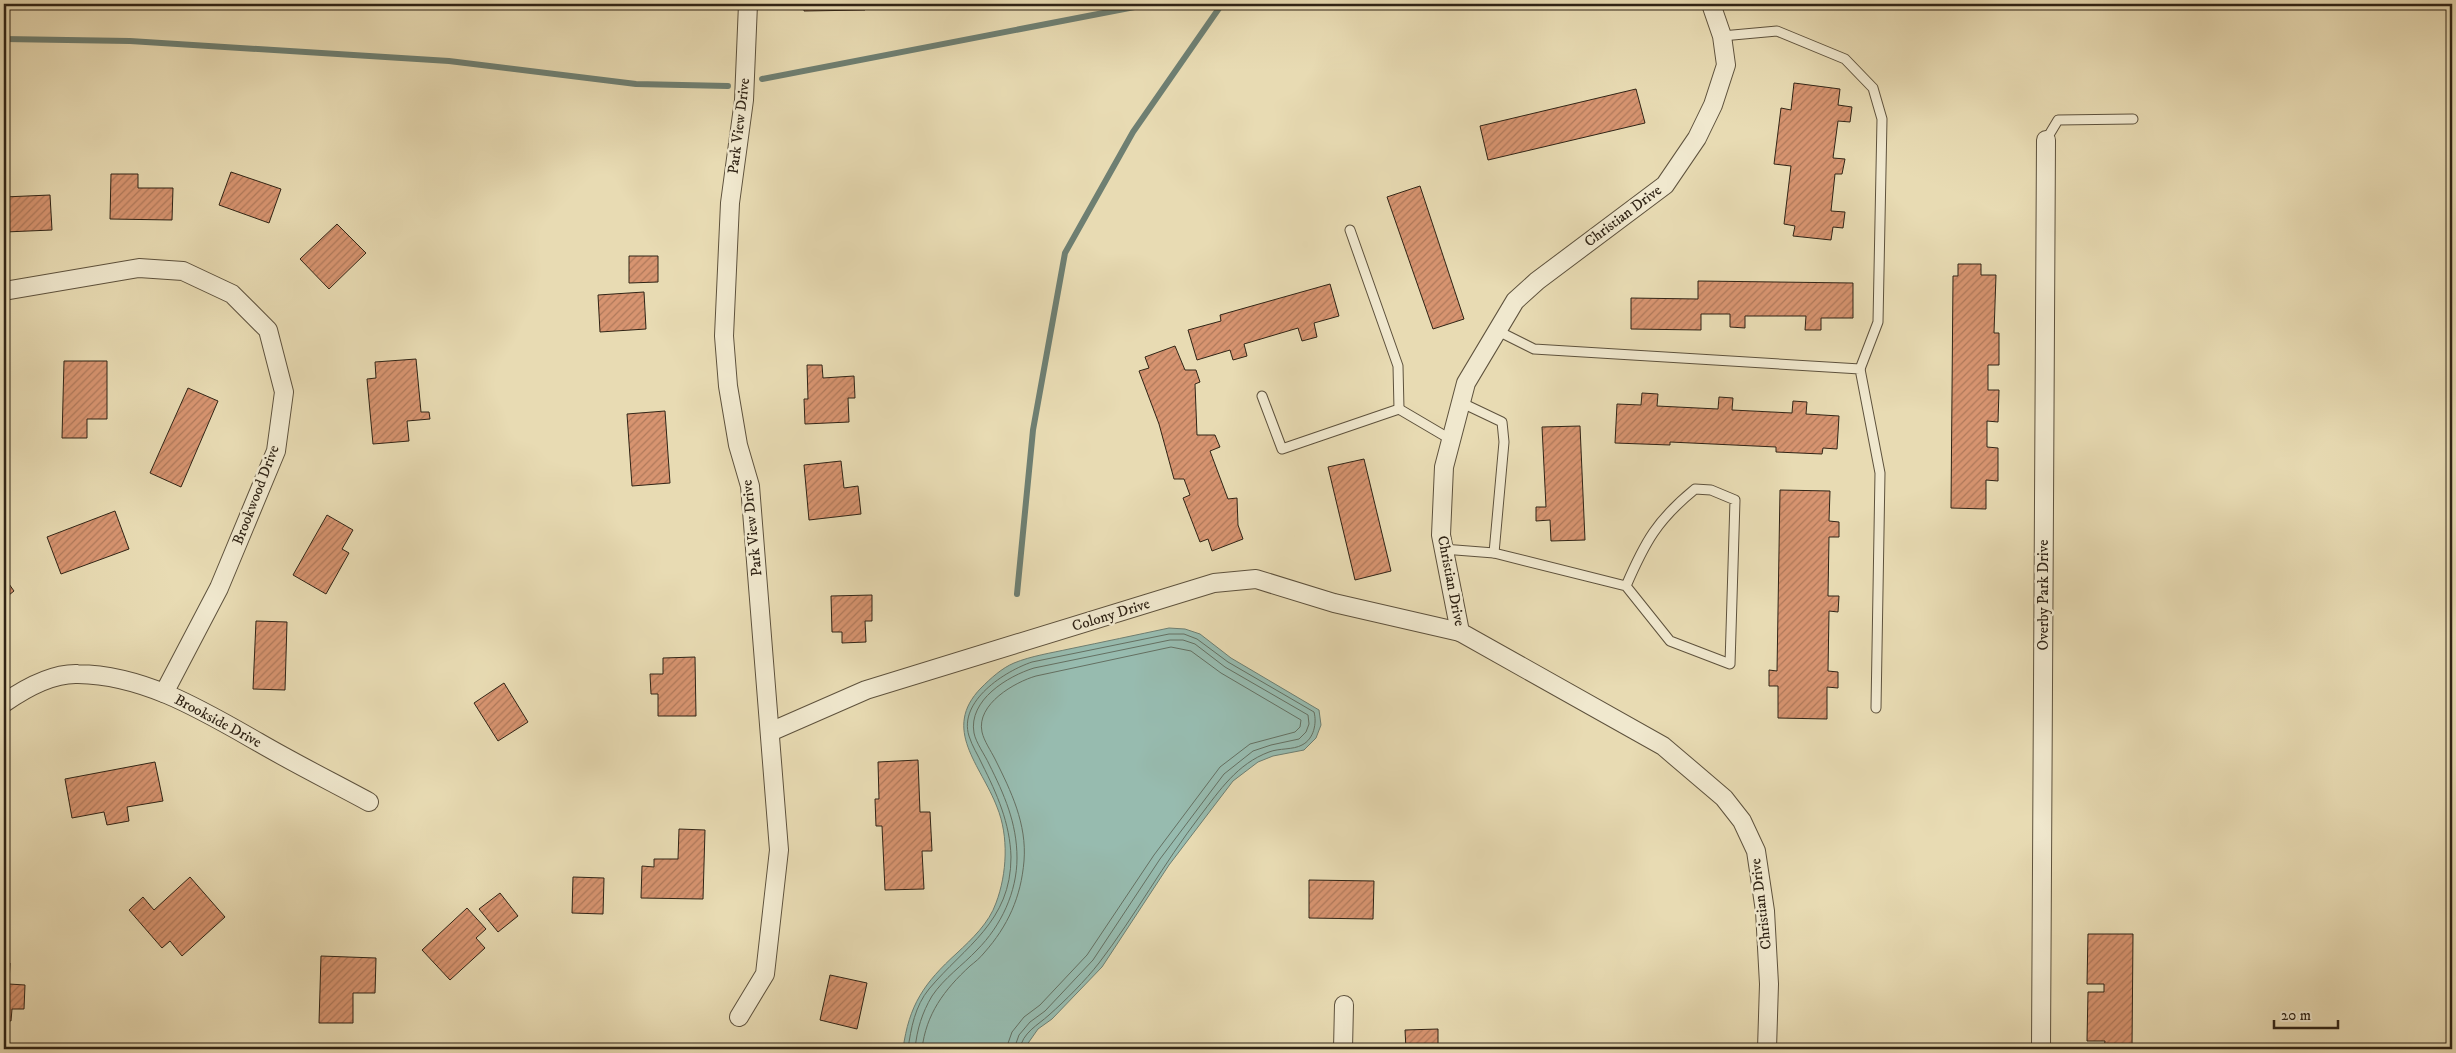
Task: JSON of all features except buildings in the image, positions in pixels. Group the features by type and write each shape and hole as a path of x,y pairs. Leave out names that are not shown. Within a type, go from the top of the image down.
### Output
{"street":[{"name":"Park View Drive","path":"739,1017 765,974 779,850 750,486 738,444 728,386 724,336 730,203 744,100 748,4"},
{"name":"Christian Drive","path":"1710,4 1722,36 1726,65 1697,138 1665,185 1537,281 1515,301 1496,330 1466,383 1450,439 1444,467 1441,535 1460,632 1663,746 1724,798 1742,821 1756,851 1765,911 1769,984 1767,1049"},
{"name":"Overby Park Drive","path":"2041,1049 2046,140"},
{"name":"Brookwood Drive","path":"4,291 139,268 183,271 232,294 268,330 284,392 276,451 219,588 164,692"},
{"name":"Colony Drive","path":"770,732 866,690 1214,583 1256,579 1334,604 1460,632"},
{"name":"Brookside Drive","path":"4,703 20,692 48,680 76,674 124,681 164,692 209,713 258,742 369,802"},
{"path":"1343,1049 1344,1005"}],"lane":[{"path":"1722,36 1777,31 1845,59 1873,88 1882,119 1878,322 1860,369 1880,473 1876,708"},
{"path":"2046,140 2058,120 2132,119"},
{"path":"1350,230 1398,366 1399,409"},
{"path":"1496,330 1534,349 1860,369"},
{"path":"1262,396 1282,449 1399,409 1450,439"},
{"path":"1460,402 1502,422 1504,442 1494,553"},
{"path":"1443,549 1494,553 1626,586 1670,641 1730,664 1735,500 1711,490 1695,490 1672,508 1645,543 1626,586"}],"water":[{"path":"1169,628 1185,629 1200,634 1231,658 1319,710 1321,725 1316,738 1304,750 1273,756 1258,762 1233,781 1169,865 1102,967 1052,1019 1038,1029 1024,1049 903,1049 909,1020 920,996 935,974 985,924 1000,892 1004,868 1005,842 997,807 974,762 964,733 964,718 970,703 981,688 1001,670 1027,658"}],"waterway":[{"path":"762,79 1150,4"},
{"path":"1017,594 1033,430 1065,253 1133,132 1222,4"},
{"path":"4,39 130,41 449,61 636,84 728,86"}]}
